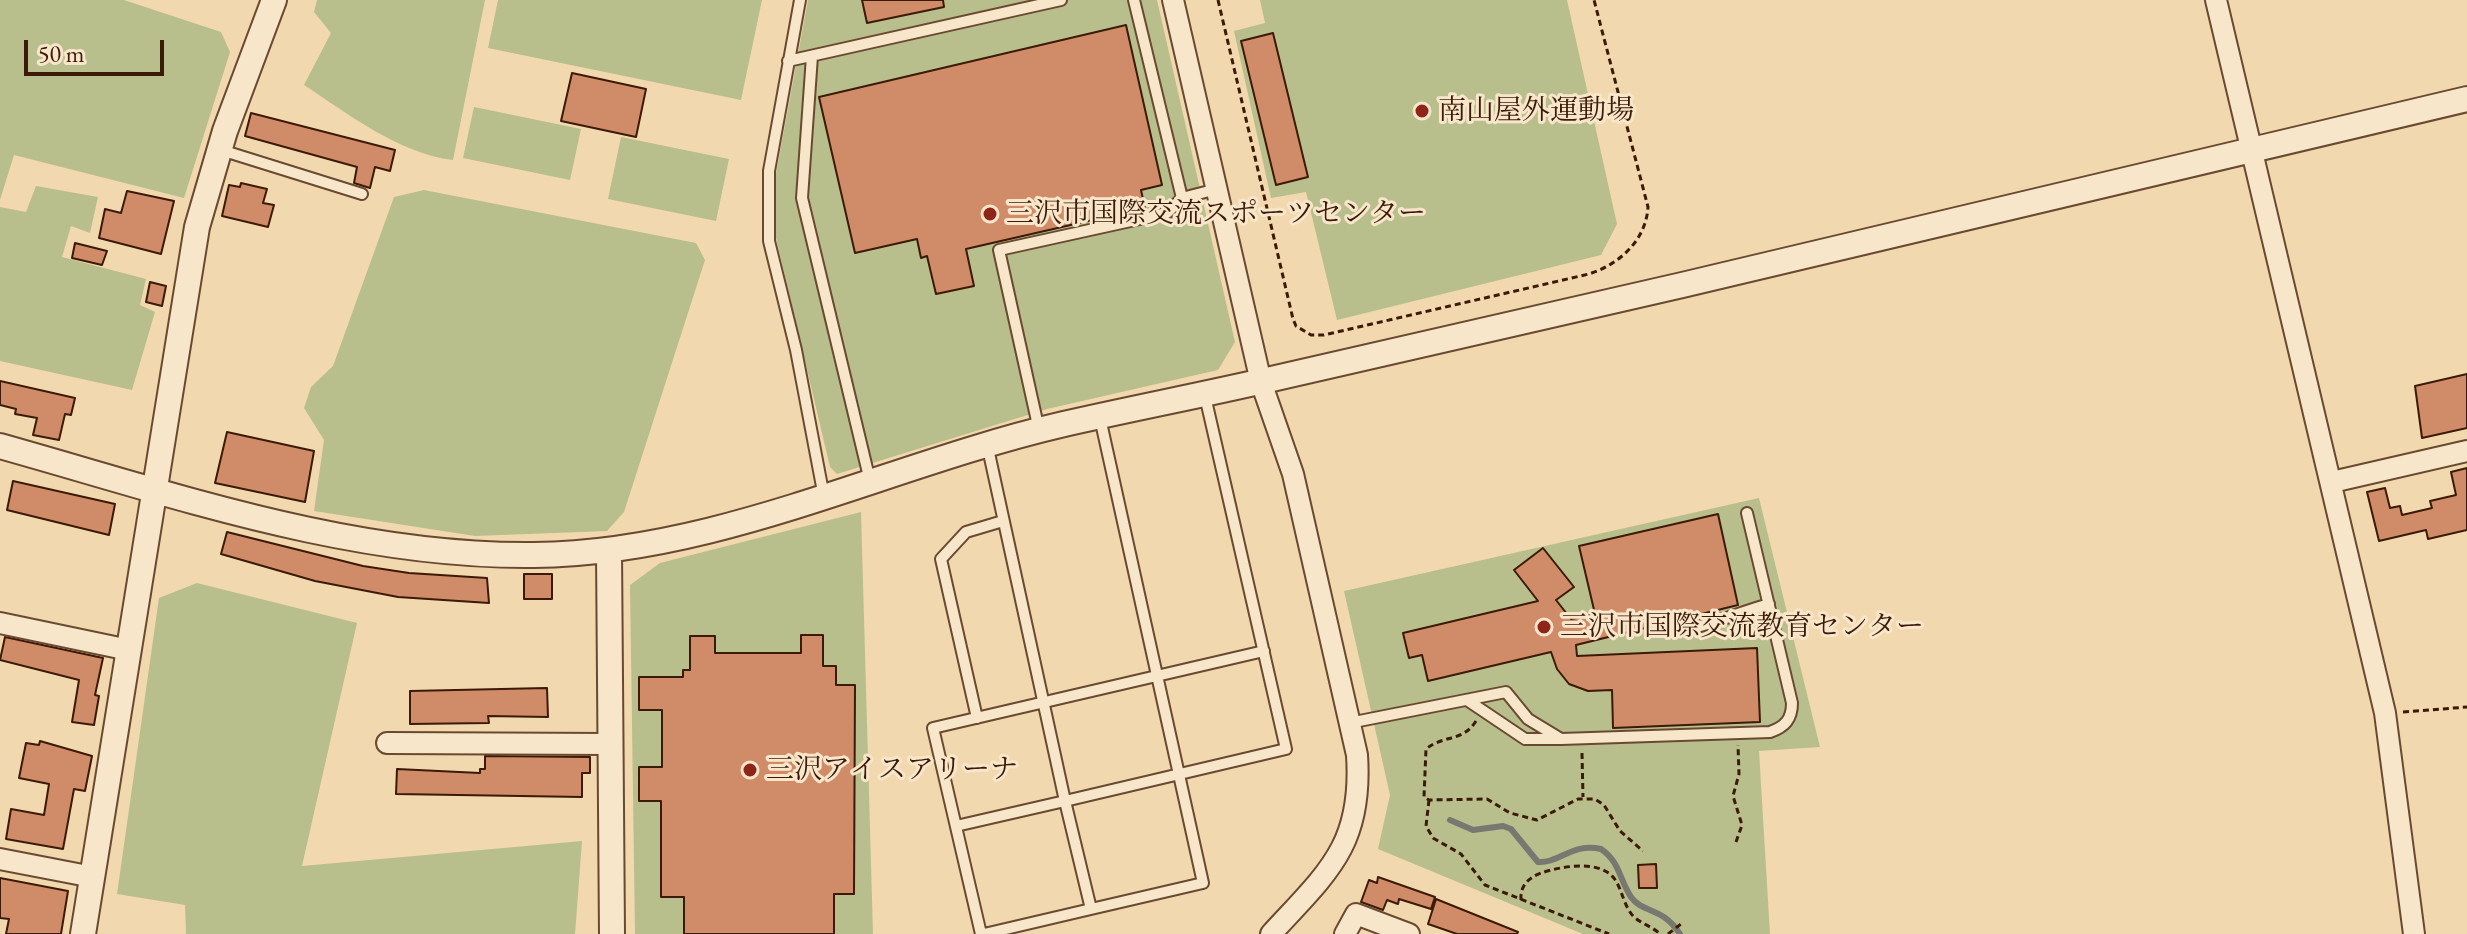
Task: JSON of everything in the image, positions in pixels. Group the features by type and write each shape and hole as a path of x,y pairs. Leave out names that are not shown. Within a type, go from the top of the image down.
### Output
{"street":[{"path":"83,934 197,227 219,149 274,0"},
{"path":"1173,0 1261,382 1293,474 1349,723 1359,785 1351,833 1340,855 1280,931"},
{"path":"2216,0 2385,713 2414,934"},
{"path":"0,446 318,533 397,548 468,554 609,551 706,532 1039,430 1261,382 2467,99"},
{"path":"2332,482 2467,451"},
{"path":"609,551 612,934"},
{"path":"0,623 129,650"},
{"path":"387,743 609,744"},
{"path":"0,859 93,877"},
{"path":"1345,934 1356,914 1409,934"}],"lane":[{"path":"800,0 769,171 769,241 796,350 824,497"},
{"path":"788,61 1061,0"},
{"path":"1134,0 1182,198"},
{"path":"812,56 802,198 870,481"},
{"path":"219,149 362,194"},
{"path":"1039,430 999,250 1167,213 1182,198 1219,189"},
{"path":"956,826 1286,749 1205,394"},
{"path":"1100,416 1156,676 1203,883 983,934 933,728 1044,703 1156,676 1264,651"},
{"path":"987,444 1091,909"},
{"path":"1467,700 1525,739 1582,741 1770,732 1782,728 1792,710 1747,513"},
{"path":"977,718 941,559 966,532 1003,521"},
{"path":"1680,631 1714,625 1730,615 1769,604"},
{"path":"1349,723 1506,692 1528,719 1561,739"}],"path":[{"path":"1218,0 1293,319 1296,326 1311,335 1324,335 1611,267 1646,227 1648,207 1594,0"},
{"path":"2385,713 2467,707"},
{"path":"1481,710 1469,732 1426,749 1424,797 1429,800 1487,799 1510,813 1537,820 1583,799 1595,799 1604,805 1620,831 1643,851"},
{"path":"1736,842 1742,825 1733,796 1739,774 1738,734"},
{"path":"1582,741 1583,799"},
{"path":"1429,800 1426,826 1433,838 1461,854 1485,885 1609,934"},
{"path":"1521,900 1520,891 1528,879 1538,874 1565,868 1594,867 1613,876 1635,917 1660,934"},
{"path":"1668,934 1681,924"}],"green space":[{"path":"0,0 124,0 221,32 230,52 184,198 14,155 0,200"},
{"path":"317,0 485,0 453,160 414,150 394,141 304,85 331,33 314,12"},
{"path":"498,0 762,0 741,100 488,48"},
{"name":"三沢市国際交流スポーツセンター","path":"808,0 1157,0 1235,342 1218,370 1047,409 837,474 830,467 776,238 773,190"},
{"name":"南山屋外運動場","path":"1260,0 1567,0 1617,224 1601,255 1337,320 1306,192 1271,198 1234,31 1265,23"},
{"path":"474,107 581,129 570,180 463,158"},
{"path":"621,137 729,159 716,221 608,199"},
{"path":"36,186 98,197 90,233 71,226 62,257 146,279 140,305 155,312 132,390 0,361 0,207 26,212"},
{"path":"424,190 696,243 705,260 624,512 607,531 475,536 314,511 324,440 304,408 311,387 333,366 394,197"},
{"path":"1759,498 1820,747 1759,751 1770,934 1583,934 1378,849 1390,795 1344,591"},
{"name":"三沢アイスアリーナ","path":"861,512 873,934 635,934 630,585 660,563"},
{"path":"197,583 357,623 302,866 582,841 575,934 186,934 185,905 117,894 159,598"}],"building":[{"path":"862,0 943,0 944,7 867,23"},
{"path":"1126,25 1162,185 1141,190 1145,208 966,249 974,286 936,294 927,256 921,258 917,239 855,253 819,97"},
{"path":"1273,33 1308,177 1276,185 1241,41"},
{"path":"572,73 646,89 636,137 561,121"},
{"path":"251,113 395,150 390,171 375,167 370,188 354,183 357,167 245,136"},
{"path":"241,183 267,189 263,203 274,205 268,227 222,216 229,185 240,187"},
{"path":"127,191 174,201 161,254 99,238 105,209 121,213"},
{"path":"75,243 107,251 102,265 72,258"},
{"path":"150,282 166,286 162,306 146,302"},
{"path":"2467,374 2467,428 2422,438 2415,386"},
{"path":"0,381 75,398 71,415 65,414 59,440 33,435 37,418 15,414 16,409 0,405"},
{"path":"227,432 314,451 305,502 215,483"},
{"path":"2467,468 2467,530 2428,539 2426,530 2379,541 2367,492 2385,488 2390,508 2400,506 2402,515 2432,508 2430,501 2456,495 2451,472"},
{"path":"13,481 115,504 109,535 7,510"},
{"name":"三沢市国際交流教育センター","path":"1718,514 1738,605 1576,645 1577,656 1757,648 1760,722 1613,728 1612,690 1588,691 1569,684 1557,669 1551,652 1428,681 1422,655 1409,658 1403,633 1538,601 1514,570 1543,548 1574,587 1556,600 1571,619 1595,614 1579,546"},
{"path":"227,532 363,566 409,573 487,578 489,603 398,597 315,581 221,554"},
{"path":"524,574 552,574 552,599 524,599"},
{"path":"801,635 823,635 823,666 836,666 836,685 855,685 854,894 834,894 834,934 684,934 684,897 661,897 661,801 639,801 639,767 662,767 662,710 639,710 639,677 683,677 683,670 690,670 690,636 715,636 715,653 801,653"},
{"path":"5,637 103,658 95,695 99,696 94,725 72,722 79,680 0,660"},
{"path":"547,688 548,717 488,716 489,723 410,724 410,691"},
{"path":"40,741 92,756 85,791 74,789 63,849 6,839 11,809 44,815 49,784 19,778 26,743 39,745"},
{"path":"485,756 590,757 590,773 582,773 582,797 396,794 397,769 480,773 480,769 485,769"},
{"path":"1656,864 1657,888 1639,888 1638,865"},
{"path":"1378,877 1435,897 1431,909 1399,899 1398,904 1387,900 1383,910 1361,902 1369,880 1377,883"},
{"path":"0,878 68,891 61,934 6,934 9,919 0,918"},
{"path":"1436,899 1518,932 1457,934 1428,924"}],"waterway":[{"path":"1450,820 1473,830 1503,826 1511,829 1538,862 1582,848 1601,849 1612,859 1631,897 1641,906 1660,914 1680,934"}],"place":[{"name":"南山屋外運動場","path":"1422,111"},
{"name":"三沢市国際交流スポーツセンター","path":"990,214"},
{"name":"三沢市国際交流教育センター","path":"1544,627"},
{"name":"三沢アイスアリーナ","path":"750,770"}]}
